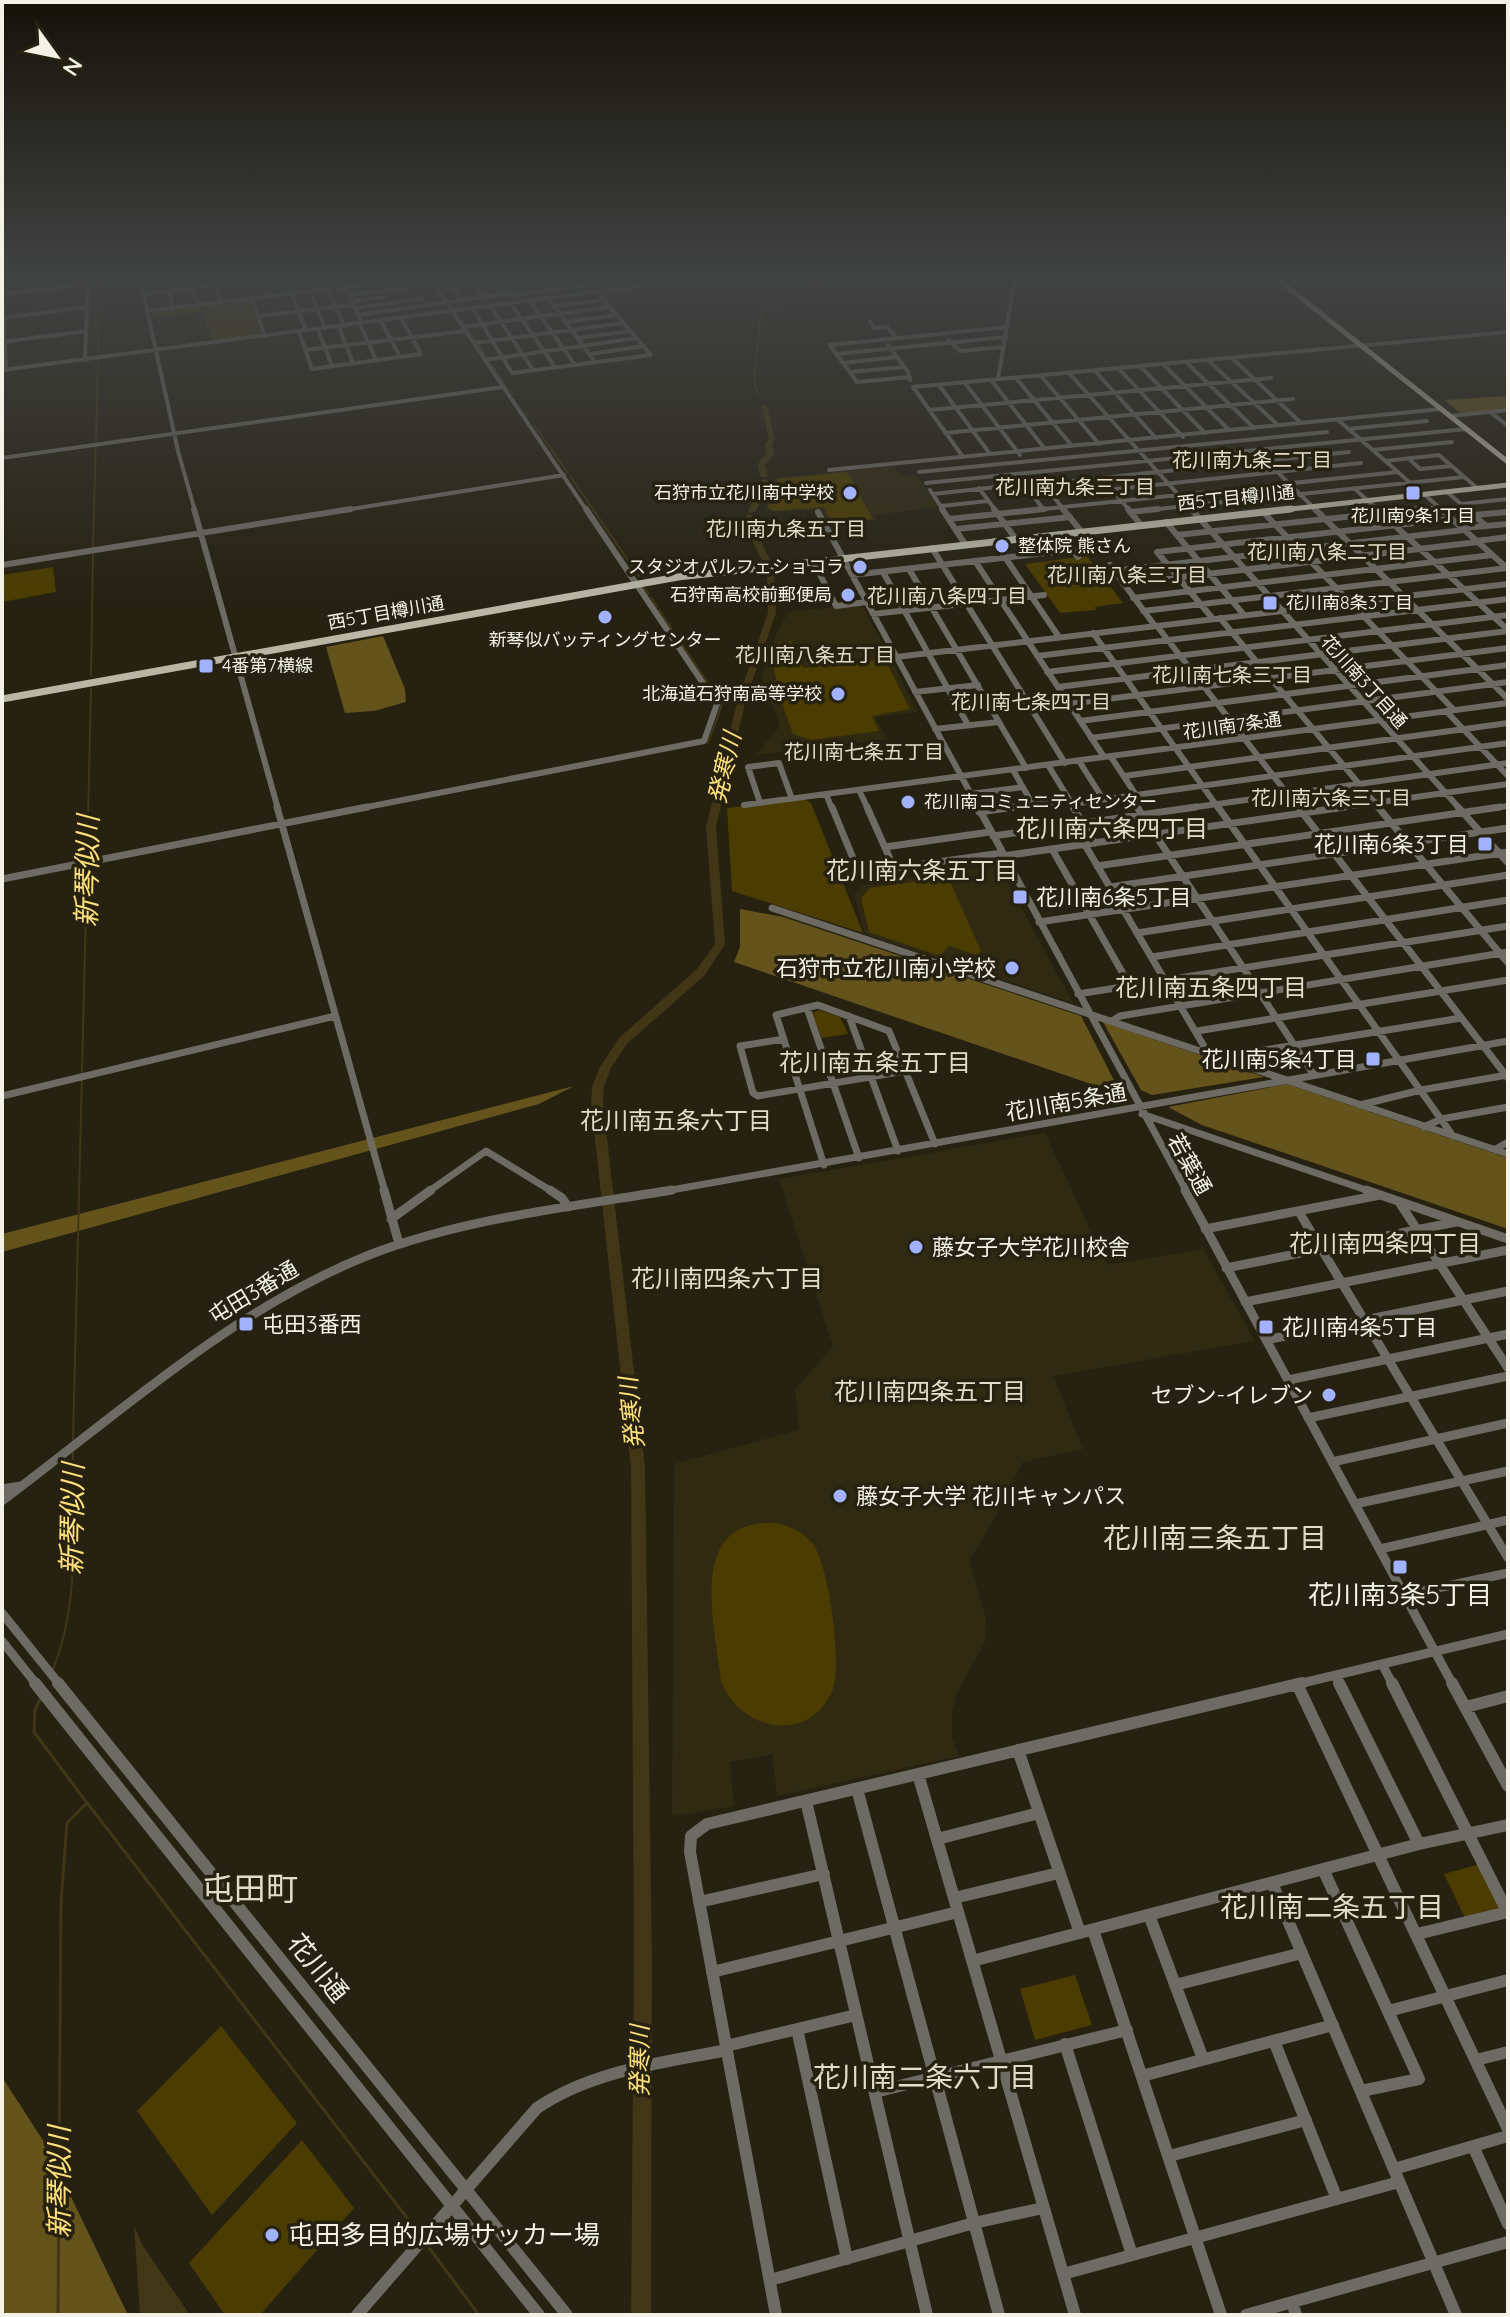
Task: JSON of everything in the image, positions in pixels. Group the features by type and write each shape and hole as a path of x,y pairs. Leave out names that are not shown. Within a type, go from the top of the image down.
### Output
{"main road":[{"path":"1412,386 1508,462"},
{"name":"西5丁目樽川通","path":"2,698 636,582 1508,485"}],"street":[{"path":"164,386 201,533 399,1244"},
{"path":"925,386 914,387 965,468 1015,538"},
{"path":"940,386 990,454"},
{"path":"967,386 1081,531"},
{"path":"996,386 1045,449"},
{"path":"1023,386 1141,525"},
{"path":"1050,386 1099,444"},
{"name":"花川南3丁目通","path":"1080,386 1463,813 1504,853 1508,863"},
{"path":"1109,386 1156,438"},
{"path":"1134,386 1244,500 1276,525 1436,691 1463,729 1508,776"},
{"path":"929,410 1183,386"},
{"path":"1185,386 1277,471 1508,701"},
{"path":"1211,386 1254,428"},
{"path":"1236,386 1278,425"},
{"path":"1262,386 1301,423"},
{"path":"2,458 503,387 717,704 704,741 2,879"},
{"path":"1161,388 1205,433"},
{"path":"945,433 1293,399"},
{"path":"829,470 1441,409"},
{"path":"1450,416 1508,410"},
{"path":"1372,450 1455,444 1416,412"},
{"path":"1489,412 1506,423"},
{"path":"1337,419 1508,569"},
{"path":"1316,421 1372,474"},
{"path":"1348,429 1427,421"},
{"path":"1287,425 1508,630"},
{"path":"926,483 1466,429"},
{"path":"919,472 1327,432"},
{"path":"933,494 1349,452"},
{"path":"1385,461 1439,455 1477,488"},
{"path":"1408,458 1420,469 1451,466"},
{"path":"913,462 965,544"},
{"path":"1058,482 1070,494 1361,463"},
{"path":"949,519 1398,472"},
{"path":"2,565 564,475"},
{"path":"1130,512 1464,477"},
{"path":"1025,484 1043,509"},
{"path":"1447,492 1486,526"},
{"path":"1034,496 1052,495"},
{"path":"1461,504 1508,499"},
{"path":"941,506 988,501"},
{"path":"1177,535 1439,507"},
{"name":"若葉通","path":"818,512 1332,1462 1466,1707 1502,1763 1508,1786"},
{"path":"1474,515 1508,512"},
{"path":"956,529 1070,517"},
{"path":"1451,519 1157,552 1201,605 1244,647 1462,908 1504,953 1508,963"},
{"path":"1166,522 1244,615"},
{"path":"1360,1106 1421,1090 1507,1076 1111,568 1199,562 1508,524"},
{"path":"1059,534 1078,557"},
{"path":"1123,584 1506,539"},
{"path":"994,541 1059,637"},
{"path":"932,548 1065,763"},
{"path":"852,575 1072,550"},
{"path":"1133,598 1492,555"},
{"path":"813,561 836,606 867,602"},
{"path":"975,561 1091,738 1124,776 1142,815 1168,856 1314,1075"},
{"path":"909,569 1026,768"},
{"path":"1143,611 1508,569"},
{"path":"883,572 968,725"},
{"path":"896,657 1508,584"},
{"path":"873,614 1044,595"},
{"path":"1037,656 1508,599"},
{"path":"1047,672 1508,615"},
{"path":"1058,687 1508,630"},
{"path":"1093,633 1453,1136"},
{"path":"1068,704 1508,648"},
{"path":"1080,721 1508,665"},
{"path":"1091,738 1508,682"},
{"path":"915,692 978,685"},
{"path":"989,705 1063,696"},
{"name":"花川南7条通","path":"744,805 1508,701"},
{"path":"935,729 999,722"},
{"path":"1124,776 1508,723"},
{"path":"979,812 1103,799 1508,743"},
{"path":"1079,761 1103,799"},
{"path":"760,803 748,767 779,763 792,799"},
{"path":"885,847 1084,823 1508,763"},
{"path":"1048,765 1095,843"},
{"path":"1013,770 1033,805"},
{"path":"826,794 859,873 1085,845 1508,784"},
{"path":"970,794 1023,787"},
{"path":"859,790 894,868"},
{"path":"1097,866 1508,806"},
{"path":"1110,887 1508,828"},
{"path":"1085,845 1208,1053"},
{"path":"1052,849 1130,986"},
{"path":"1039,922 1504,853"},
{"path":"1137,933 1508,875"},
{"path":"1152,957 1508,900"},
{"path":"772,908 1508,1154"},
{"path":"1078,994 1508,926"},
{"path":"1112,1021 1120,1016 1504,953"},
{"path":"1197,1031 1508,980"},
{"path":"824,1165 776,1015 818,1005 889,1031 935,1144"},
{"path":"807,1008 859,1158"},
{"path":"2,1096 335,1016"},
{"path":"849,1016 898,1151"},
{"path":"1227,1060 1234,1055 1461,1018"},
{"path":"784,1039 740,1046 753,1093 758,1096 905,1071"},
{"name":"花川南5条通","path":"568,1207 1141,1111 1284,1080 1508,1041"},
{"path":"1424,1127 1441,1119 1508,1107"},
{"path":"1141,1111 1508,1239"},
{"path":"1494,1150 1508,1142"},
{"path":"391,1219 486,1151 562,1198 568,1207"},
{"path":"1205,1229 1380,1195"},
{"path":"1399,1201 1508,1368"},
{"name":"屯田3番通","path":"2,1501 88,1436 151,1383 255,1311 318,1277 399,1244 455,1228 568,1207"},
{"path":"1299,1212 1508,1558"},
{"path":"1226,1268 1456,1221"},
{"path":"1245,1302 1508,1250"},
{"path":"1266,1340 1508,1291"},
{"path":"1288,1380 1508,1334"},
{"path":"1308,1418 1508,1376"},
{"path":"1332,1462 1508,1423"},
{"path":"1355,1504 1508,1471"},
{"path":"2,1489 23,1486"},
{"path":"1380,1549 1508,1520"},
{"path":"1405,1595 1508,1573"},
{"name":"花川通","path":"2,1613 567,2315"},
{"path":"776,2315 690,1852 691,1836 698,1829 707,1824 1508,1634"},
{"name":"花川通","path":"2,1641 539,2315"},
{"path":"1382,1664 1508,1913 1417,1934"},
{"path":"1335,1675 1419,1844"},
{"path":"1297,1684 1508,2129"},
{"path":"1466,1707 1508,1696"},
{"path":"1018,1750 1059,1873 1127,2030 1221,2315"},
{"path":"918,1774 1075,2315"},
{"path":"857,1789 999,2315"},
{"path":"806,1801 927,2315"},
{"path":"937,1839 1039,1813"},
{"path":"972,1961 1419,1844 1508,1825"},
{"path":"1323,1869 1419,2079 1361,2091"},
{"path":"954,1898 1059,1873"},
{"path":"699,1902 824,1874"},
{"path":"1272,1883 1456,2315"},
{"path":"712,1972 958,1912"},
{"path":"1149,1915 1203,2059"},
{"path":"1175,1985 1302,1953"},
{"path":"1388,2011 1508,1980"},
{"path":"357,2315 537,2108 550,2097 606,2078 856,2015"},
{"path":"1142,2076 1333,2025"},
{"path":"797,2029 847,2259"},
{"path":"875,2092 1127,2030"},
{"path":"1274,2041 1337,2199"},
{"path":"1065,2044 1132,2255"},
{"path":"1476,2060 1508,2052"},
{"path":"1169,2156 1306,2120"},
{"path":"1063,2274 1337,2199 1473,2146 1508,2136"},
{"path":"1473,2146 1508,2224"},
{"path":"770,2280 974,2223 1043,2208"},
{"path":"1246,2315 1294,2308 1433,2261 1508,2242"}],"shaded area":[{"path":"1508,396 1508,409 1460,413 1445,400"},
{"name":"石狩市立花川南中学校","path":"893,466 902,477 916,475 939,507 875,515 877,520 829,524 822,509 773,512 765,509 775,478"},
{"path":"847,472 873,519 838,522 830,520 824,507 774,511 768,508 778,479"},
{"path":"1087,556 1123,603 1095,607 1096,610 1060,613 1025,564"},
{"path":"53,567 56,592 2,602 2,575"},
{"name":"北海道石狩南高等学校","path":"862,604 918,712 875,717 887,739 756,755 780,726 761,677 788,612"},
{"path":"383,636 405,689 406,702 374,711 345,713 326,647"},
{"path":"791,641 803,668 885,659 910,709 872,716 879,731 811,740 793,734 771,656 783,654 778,642"},
{"path":"804,799 811,803 863,933 732,891 727,808"},
{"name":"石狩市立花川南小学校","path":"998,865 1073,1003 865,934 854,895 863,885"},
{"path":"948,877 981,951 977,955 949,946 940,956 869,932 861,898 870,888"},
{"path":"740,909 783,917 1081,1016 1118,1088 1091,1084 734,962 740,947"},
{"path":"819,1010 840,1017 848,1034 822,1038 812,1013"},
{"path":"1103,1022 1264,1077 1152,1095 1141,1090"},
{"path":"1287,1084 1508,1158 1508,1229 1202,1125 1168,1107"},
{"path":"574,1086 539,1104 2,1252 2,1234"},
{"name":"藤女子大学 花川キャンパス","path":"1045,1133 1107,1265 1203,1249 1255,1341 1053,1376 1083,1449 1023,1462 990,1527 969,1560 986,1618 985,1642 958,1691 952,1711 952,1738 959,1756 777,1796 772,1754 730,1762 734,1806 672,1816 674,1464 799,1430 795,1389 833,1347 779,1179"},
{"path":"776,1523 801,1533 819,1555 829,1593 835,1638 833,1689 823,1707 809,1719 793,1725 759,1721 743,1712 730,1698 721,1681 714,1632 712,1579 717,1556 728,1538 747,1526"},
{"path":"1480,1864 1500,1903 1498,1909 1465,1918 1444,1874"},
{"path":"1075,1975 1092,2025 1035,2040 1020,1989"},
{"path":"221,2026 297,2123 212,2215 137,2111"},
{"path":"2,2077 46,2145 128,2315 6,2315 2,2308"},
{"name":"屯田多目的広場サッカー場","path":"302,2140 354,2208 260,2315 225,2315 189,2263"},
{"path":"134,2226 143,2246 190,2315 140,2315"}],"waterway":[{"name":"新琴似川","path":"93,547 97,386"},
{"path":"756,386 759,397"},
{"path":"509,389 514,395"},
{"name":"発寒川","path":"764,406 772,439 768,444 770,454 761,465 764,476"},
{"path":"525,412 528,416"},
{"path":"534,425 568,473"},
{"path":"570,476 639,576"},
{"name":"発寒川","path":"752,511 766,481"},
{"name":"発寒川","path":"750,516 748,524 767,562"},
{"name":"新琴似川","path":"91,676 93,554"},
{"name":"発寒川","path":"641,2315 643,1963 638,1467 597,1103 598,1087 606,1067 623,1041 701,972 720,944 711,827 742,699 772,613 770,569"},
{"path":"644,588 649,594"},
{"path":"651,597 657,607"},
{"path":"659,610 710,686"},
{"name":"新琴似川","path":"87,860 91,689"},
{"path":"708,743 722,704 712,689"},
{"path":"719,744 729,745"},
{"name":"新琴似川","path":"73,1440 87,867"},
{"name":"新琴似川","path":"53,1669 62,1643 71,1589 73,1450"},
{"name":"新琴似川","path":"41,1697 35,1710 34,1732 87,1803 67,1823 61,1902 58,2315"},
{"path":"88,1804 421,2236"},
{"path":"427,2245 479,2315"}],"place":[{"name":"石狩市立花川南中学校","path":"850,493"},
{"name":"花川南9条1丁目","path":"1413,493"},
{"name":"整体院 熊さん","path":"1002,546"},
{"name":"スタジオパルフェショコラ","path":"860,567"},
{"name":"石狩南高校前郵便局","path":"848,595"},
{"name":"花川南8条3丁目","path":"1270,603"},
{"name":"新琴似バッティングセンター","path":"605,617"},
{"name":"4番第7横線","path":"206,666"},
{"name":"北海道石狩南高等学校","path":"838,694"},
{"name":"花川南コミュニティセンター","path":"908,802"},
{"name":"花川南6条3丁目","path":"1485,844"},
{"name":"花川南6条5丁目","path":"1020,897"},
{"name":"石狩市立花川南小学校","path":"1012,968"},
{"name":"花川南5条4丁目","path":"1373,1059"},
{"name":"藤女子大学花川校舎","path":"916,1247"},
{"name":"屯田3番西","path":"246,1324"},
{"name":"花川南4条5丁目","path":"1266,1327"},
{"name":"セブン-イレブン","path":"1329,1395"},
{"name":"藤女子大学 花川キャンパス","path":"840,1496"},
{"name":"花川南3条5丁目","path":"1400,1567"},
{"name":"屯田多目的広場サッカー場","path":"272,2235"}],"district":[{"name":"花川南九条二丁目","path":"1252,460"},
{"name":"花川南九条三丁目","path":"1075,487"},
{"name":"花川南九条五丁目","path":"786,529"},
{"name":"花川南八条二丁目","path":"1327,552"},
{"name":"花川南八条三丁目","path":"1127,575"},
{"name":"花川南八条四丁目","path":"947,596"},
{"name":"花川南八条五丁目","path":"815,655"},
{"name":"花川南七条三丁目","path":"1232,675"},
{"name":"花川南七条四丁目","path":"1031,702"},
{"name":"花川南七条五丁目","path":"864,752"},
{"name":"花川南六条三丁目","path":"1331,798"},
{"name":"花川南六条四丁目","path":"1112,829"},
{"name":"花川南六条五丁目","path":"922,871"},
{"name":"花川南五条四丁目","path":"1211,988"},
{"name":"花川南五条五丁目","path":"875,1063"},
{"name":"花川南五条六丁目","path":"676,1121"},
{"name":"花川南四条四丁目","path":"1385,1244"},
{"name":"花川南四条六丁目","path":"727,1279"},
{"name":"花川南四条五丁目","path":"930,1392"},
{"name":"花川南三条五丁目","path":"1215,1538"},
{"name":"屯田町","path":"250,1889"},
{"name":"花川南二条五丁目","path":"1332,1907"},
{"name":"花川南二条六丁目","path":"925,2077"}]}
